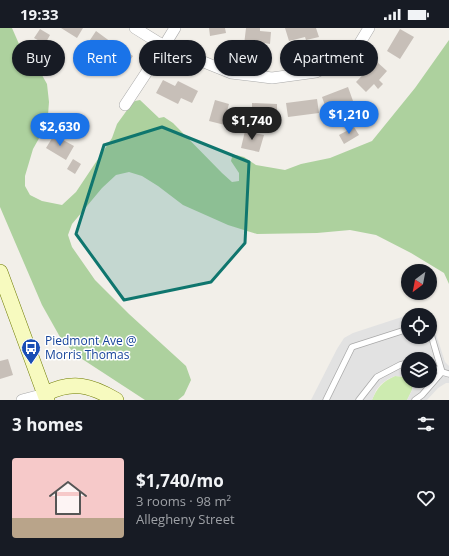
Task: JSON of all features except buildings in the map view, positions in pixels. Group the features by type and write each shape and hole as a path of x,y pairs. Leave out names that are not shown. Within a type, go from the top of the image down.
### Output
{"main road":[{"path":"0,272 46,397 60,387 82,385 99,390 116,400"}],"street":[{"path":"135,28 154,40"},
{"path":"168,40 175,28"},
{"path":"206,63 231,73 272,78 316,72 352,56 369,28"},
{"path":"125,105 144,76"},
{"path":"22,400 46,397"}],"lane":[{"path":"326,400 352,347 401,331"},
{"path":"434,344 442,372"},
{"path":"359,400 377,377 401,365"},
{"path":"437,370 449,374"},
{"path":"415,400 422,395 442,372"}],"highlighted area":[{"path":"162,127 249,162 245,243 211,282 124,300 76,234 104,145"}],"green space":[{"path":"0,28 12,28 17,40 12,40 12,76 42,76 47,84 49,102 48,115 42,133 33,149 25,176 25,186 30,195 42,201 62,205 76,192 112,138 117,124 135,101 140,100 159,118 164,117 173,123 232,182 239,181 239,173 231,161 232,157 236,155 244,157 256,165 285,170 301,164 330,158 372,141 415,88 449,40 449,284 444,273 437,269 437,264 429,264 376,235 350,230 317,233 257,234 228,225 183,205 142,176 129,172 116,175 102,188 72,224 68,235 72,247 95,280 129,314 186,366 191,380 184,395 178,400 145,400 76,355 60,337 42,305 0,207"},
{"path":"395,376 401,376 401,388 412,388 407,400 372,400 380,386"}],"shaded area":[{"path":"401,317 401,344 437,344 437,337 445,362 449,366 449,383 446,383 438,388 427,400 407,400 412,388 437,388 437,352 401,352 401,376 395,376 381,384 376,390 372,400 311,400 337,349 344,338 353,333"}],"place":[{"name":"Piedmont Ave @ Morris Thomas","path":"31,365"}]}
